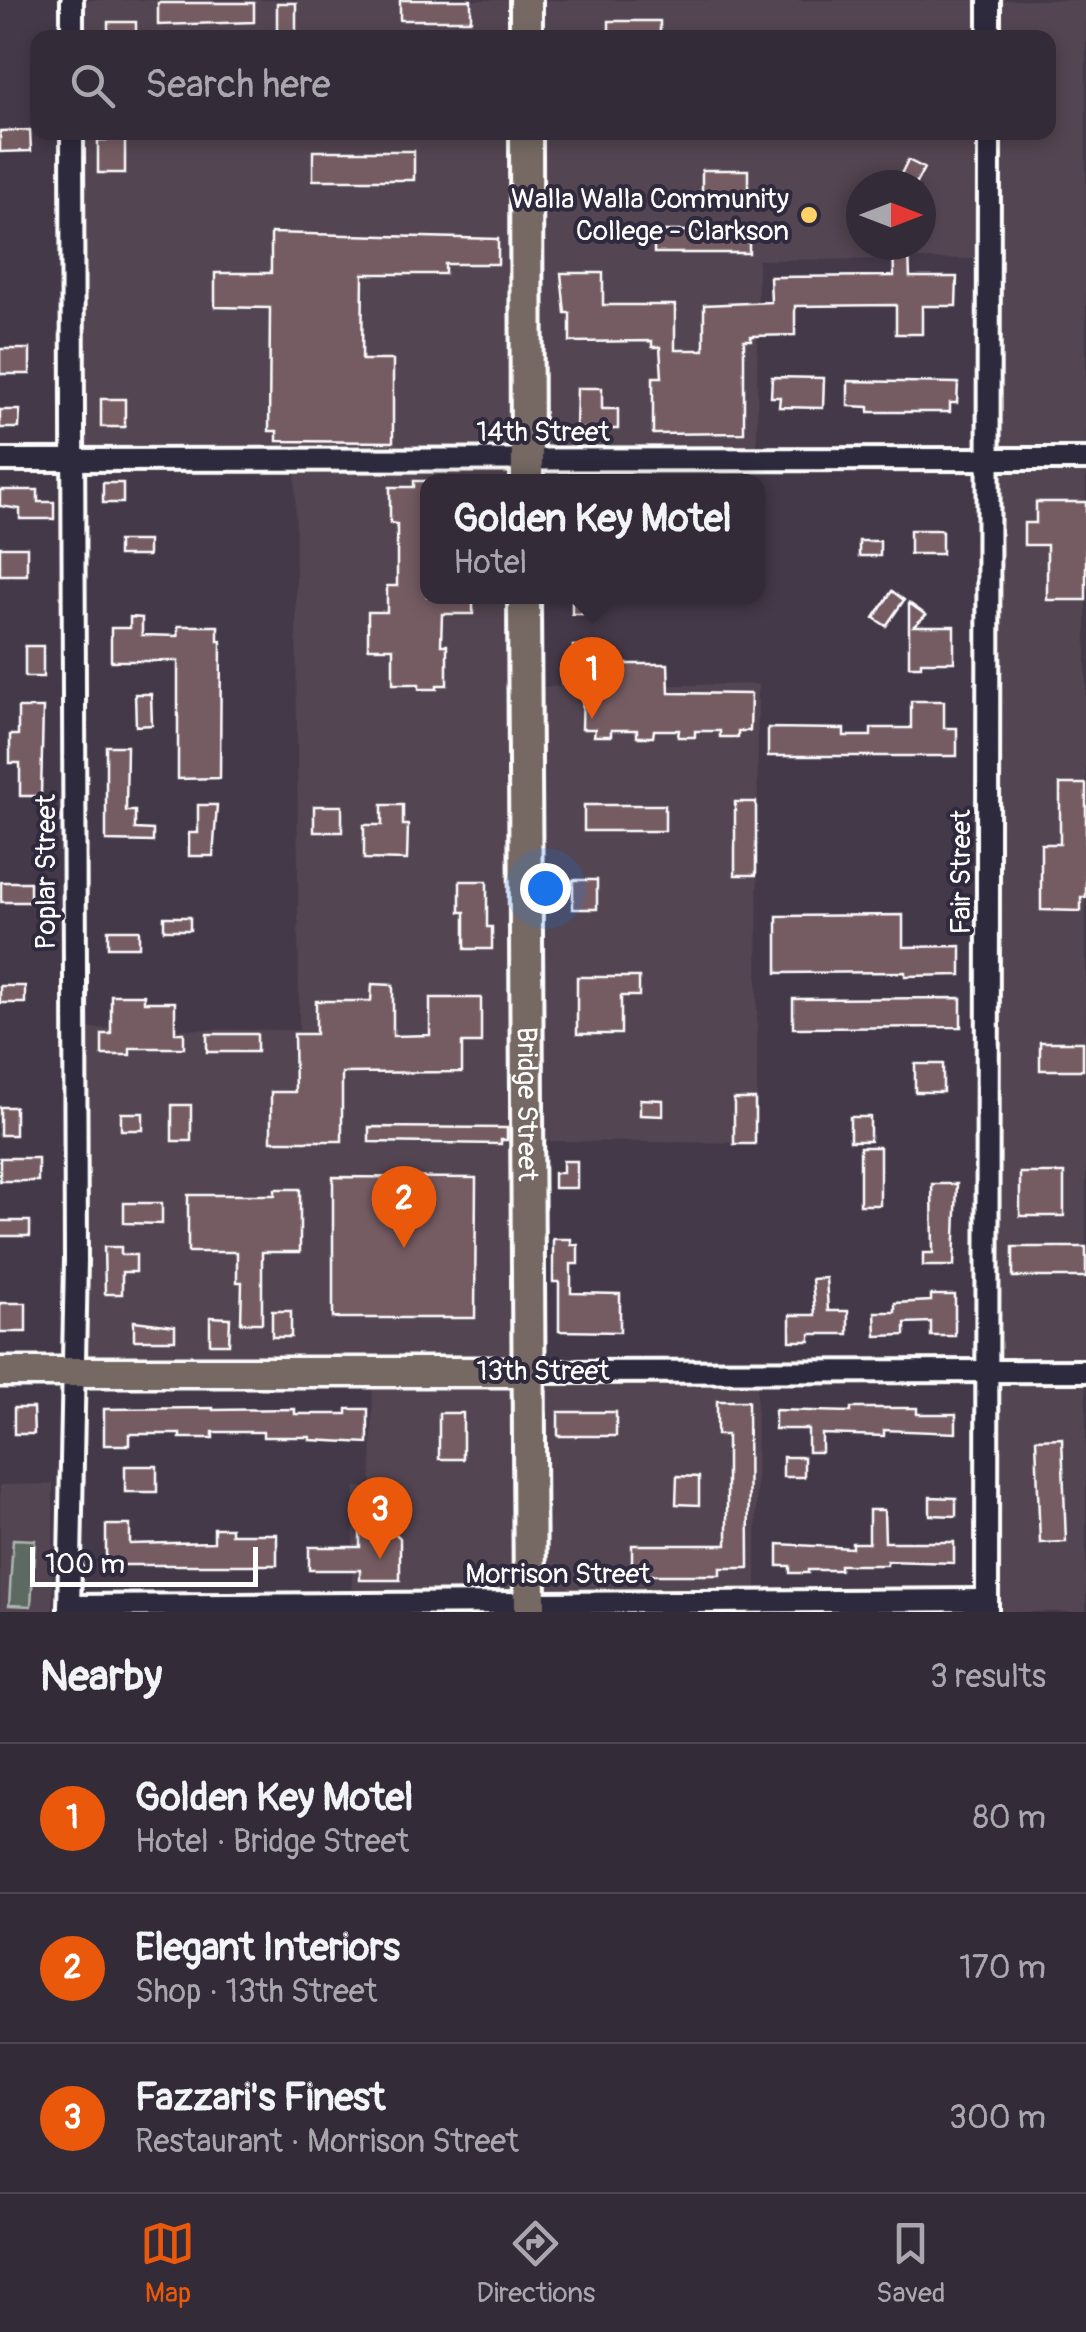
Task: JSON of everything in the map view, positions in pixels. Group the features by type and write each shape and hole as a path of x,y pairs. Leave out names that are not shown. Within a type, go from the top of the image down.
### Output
{"highway":[{"path":"526,0 526,30"},
{"path":"526,140 527,470"},
{"name":"Bridge Street","path":"524,604 530,1607"}],"main road":[{"name":"13th Street","path":"0,1372 530,1372"}],"street":[{"path":"72,0 72,30"},
{"path":"989,0 989,30"},
{"name":"Poplar Street","path":"69,1609 75,1372 72,140"},
{"name":"Fair Street","path":"987,1606 989,140"},
{"name":"14th Street","path":"0,460 527,470 1086,458"},
{"name":"13th Street","path":"530,1372 1086,1372"},
{"name":"Morrison Street","path":"69,1609 987,1606"}],"shaded area":[{"path":"72,0 1086,0 1086,1612 987,1612 992,140 1056,140 1056,30 993,30 994,5 976,4 975,30 72,30"},
{"path":"72,140 975,140 975,259 936,259 936,170 846,170 846,260 758,260 757,460 528,459 527,474 420,474 420,604 524,604 525,687 758,684 757,1143 530,1141 530,1371 757,1370 756,1601 351,1603 355,1487 371,1487 373,1372 75,1372 74,1028 299,1030 295,461 72,460"},
{"path":"53,1484 53,1612 0,1612 0,1485"}],"green space":[{"path":"13,1539 35,1540 31,1606 9,1605"}],"building":[{"path":"400,0 471,0 471,20 400,20"},
{"path":"158,3 254,3 254,22 158,25"},
{"path":"277,3 296,3 296,30 277,30"},
{"path":"609,21 660,21 660,30 609,30"},
{"path":"108,22 136,22 136,30 108,30"},
{"path":"30,130 31,151 0,152 0,131"},
{"path":"98,140 125,140 125,173 98,173"},
{"path":"313,151 414,151 414,180 313,180"},
{"path":"908,160 924,168 923,170 903,170"},
{"path":"702,170 748,170 748,204 702,204"},
{"path":"654,231 749,231 749,253 654,253"},
{"path":"271,233 498,239 498,264 445,264 445,274 363,274 362,360 393,360 393,442 277,441 277,431 269,431 270,308 215,307 215,273 271,273"},
{"path":"893,260 909,260 910,277 957,277 956,306 922,306 922,334 896,334 896,305 795,306 795,335 751,336 751,340 744,340 744,433 653,434 653,377 662,377 660,347 652,347 652,341 570,342 570,313 565,313 561,273 603,273 603,305 675,305 675,350 704,350 704,305 771,302 770,277 894,276"},
{"path":"0,349 30,349 30,374 0,374"},
{"path":"772,377 824,378 823,408 779,407 780,397 771,397"},
{"path":"848,381 958,383 957,403 950,403 950,412 869,412 869,407 848,406"},
{"path":"577,388 602,388 602,409 618,409 618,429 576,429"},
{"path":"101,399 125,399 125,427 101,427"},
{"path":"0,410 20,410 19,428 0,428"},
{"path":"414,481 420,481 420,604 473,604 473,614 442,614 441,645 447,645 447,685 437,685 437,689 393,684 393,648 368,648 368,612 387,612 387,586 397,586 397,524 390,523 390,487 414,487"},
{"path":"103,483 123,483 123,503 103,503"},
{"path":"0,490 38,490 38,502 54,502 54,519 20,519 20,509 0,506"},
{"path":"1036,502 1086,502 1086,600 1047,600 1047,545 1024,545 1024,523 1036,523"},
{"path":"910,530 942,530 942,554 910,554"},
{"path":"118,541 148,541 148,556 118,556"},
{"path":"859,541 880,541 880,556 859,556"},
{"path":"0,547 27,547 27,575 0,575"},
{"path":"892,591 904,600 886,626 874,618"},
{"path":"909,603 926,615 914,626 954,626 954,662 909,666"},
{"path":"572,604 592,604 592,614 572,614"},
{"path":"130,617 142,618 142,635 178,636 178,626 218,626 220,778 178,779 178,661 111,661 111,628 130,628"},
{"path":"25,646 43,646 43,677 25,677"},
{"path":"573,646 593,646 593,664 668,664 669,693 751,694 750,731 738,731 738,737 720,737 720,731 695,731 695,737 678,737 679,730 654,730 653,737 637,737 637,730 611,730 611,736 594,736 595,729 582,729 583,684 562,684 562,672 573,672"},
{"path":"135,694 151,694 152,725 136,726"},
{"path":"911,701 944,701 944,728 957,728 957,756 768,756 768,728 844,729 844,736 871,736 871,728 911,728"},
{"path":"18,708 43,708 41,796 20,796 20,763 10,763 10,735 18,735"},
{"path":"106,746 127,746 126,811 135,811 135,829 153,830 153,842 106,841"},
{"path":"1060,784 1086,784 1086,897 1081,897 1081,911 1041,910 1041,844 1060,844"},
{"path":"735,802 756,802 756,875 735,875"},
{"path":"198,805 217,805 213,856 189,856 189,833 198,833"},
{"path":"382,805 403,805 403,825 408,825 407,860 364,859 364,825 382,825"},
{"path":"584,805 665,805 665,831 584,831"},
{"path":"314,806 342,806 342,832 314,832"},
{"path":"573,880 597,880 597,909 573,909"},
{"path":"460,881 487,881 487,927 492,927 492,949 465,949"},
{"path":"1,882 30,882 30,902 1,902"},
{"path":"903,915 903,947 961,946 961,975 777,973 777,916"},
{"path":"164,917 190,917 190,930 164,930"},
{"path":"108,930 139,930 139,947 108,947"},
{"path":"577,977 639,977 639,996 621,996 621,1034 577,1034"},
{"path":"372,984 393,985 393,1036 430,1035 430,998 481,998 481,1043 462,1043 462,1072 342,1073 342,1141 271,1141 271,1092 295,1092 294,1034 316,1034 316,1001 371,1001"},
{"path":"0,986 25,986 25,1003 0,1003"},
{"path":"111,995 144,995 144,1002 175,1002 175,1033 184,1033 184,1048 130,1048 130,1055 102,1055 102,1034 111,1034"},
{"path":"961,998 961,1027 793,1028 793,999"},
{"path":"207,1034 257,1034 257,1052 207,1052"},
{"path":"1040,1042 1083,1042 1083,1070 1040,1070"},
{"path":"915,1064 943,1064 943,1092 915,1092"},
{"path":"640,1099 663,1100 663,1116 640,1115"},
{"path":"734,1099 755,1099 755,1144 734,1144"},
{"path":"172,1105 191,1105 191,1141 172,1141"},
{"path":"0,1107 15,1107 15,1135 0,1135"},
{"path":"121,1113 143,1113 143,1130 121,1130"},
{"path":"850,1117 870,1117 870,1141 850,1141"},
{"path":"369,1127 507,1128 507,1140 501,1140 501,1144 369,1142"},
{"path":"860,1147 880,1147 880,1205 860,1205"},
{"path":"0,1158 38,1158 38,1181 0,1181"},
{"path":"563,1161 577,1161 577,1188 554,1188 554,1173 563,1173"},
{"path":"1020,1173 1064,1173 1064,1216 1020,1216"},
{"path":"333,1177 476,1178 475,1318 333,1318"},
{"path":"932,1184 957,1184 954,1266 923,1266 923,1253 933,1253"},
{"path":"275,1189 300,1189 300,1252 262,1252 262,1323 241,1323 242,1282 237,1282 237,1252 188,1252 188,1195 275,1195"},
{"path":"124,1203 162,1203 162,1224 124,1223"},
{"path":"0,1221 30,1221 30,1236 0,1236"},
{"path":"553,1239 571,1239 571,1245 578,1245 578,1264 571,1264 571,1293 620,1294 620,1332 559,1331 559,1282 553,1282"},
{"path":"104,1247 121,1247 121,1255 136,1255 136,1272 122,1272 122,1294 105,1294"},
{"path":"1013,1247 1086,1247 1086,1277 1013,1277"},
{"path":"826,1278 828,1311 848,1311 848,1334 810,1334 810,1341 790,1341 790,1315 815,1315 812,1279"},
{"path":"931,1295 955,1295 955,1336 931,1336 931,1322 905,1323 905,1335 876,1336 875,1312 895,1312 895,1303 931,1301"},
{"path":"0,1303 26,1303 26,1332 0,1332"},
{"path":"272,1311 291,1311 291,1337 272,1337"},
{"path":"210,1317 230,1318 229,1344 210,1344"},
{"path":"134,1321 175,1326 175,1340 134,1340"},
{"path":"717,1401 748,1401 749,1568 720,1568 720,1575 632,1575 632,1545 727,1545 727,1435 717,1435"},
{"path":"14,1408 33,1408 34,1434 14,1434"},
{"path":"851,1408 917,1408 917,1414 956,1414 956,1433 884,1430 884,1436 822,1434 822,1452 808,1452 808,1429 775,1429 775,1410 851,1412"},
{"path":"104,1409 295,1409 295,1414 347,1414 347,1409 368,1409 368,1443 263,1437 263,1432 213,1432 213,1438 129,1434 129,1445 104,1445"},
{"path":"558,1412 616,1412 616,1436 558,1436"},
{"path":"439,1413 463,1413 463,1459 439,1459"},
{"path":"1062,1438 1066,1542 1040,1543 1036,1439"},
{"path":"783,1457 804,1457 804,1477 783,1477"},
{"path":"125,1466 157,1466 157,1492 125,1492"},
{"path":"677,1476 699,1477 699,1505 676,1504"},
{"path":"930,1497 956,1498 956,1516 930,1515"},
{"path":"869,1510 884,1510 885,1542 954,1542 954,1563 887,1561 887,1565 840,1565 840,1570 808,1573 790,1573 790,1566 778,1566 778,1544 852,1548 852,1543 869,1543"},
{"path":"360,1513 377,1513 378,1521 384,1521 384,1533 394,1532 400,1538 400,1580 360,1580 360,1570 309,1570 309,1547 360,1547"},
{"path":"106,1525 130,1525 130,1544 214,1542 214,1528 231,1528 231,1534 277,1534 277,1565 106,1565"}],"place":[{"name":"Walla Walla Community College - Clarkson","path":"809,215"},
{"name":"Golden Key Motel","path":"592,719"},
{"name":"Elegant Interiors","path":"404,1248"},
{"name":"Fazzari's Finest","path":"380,1559"}]}
